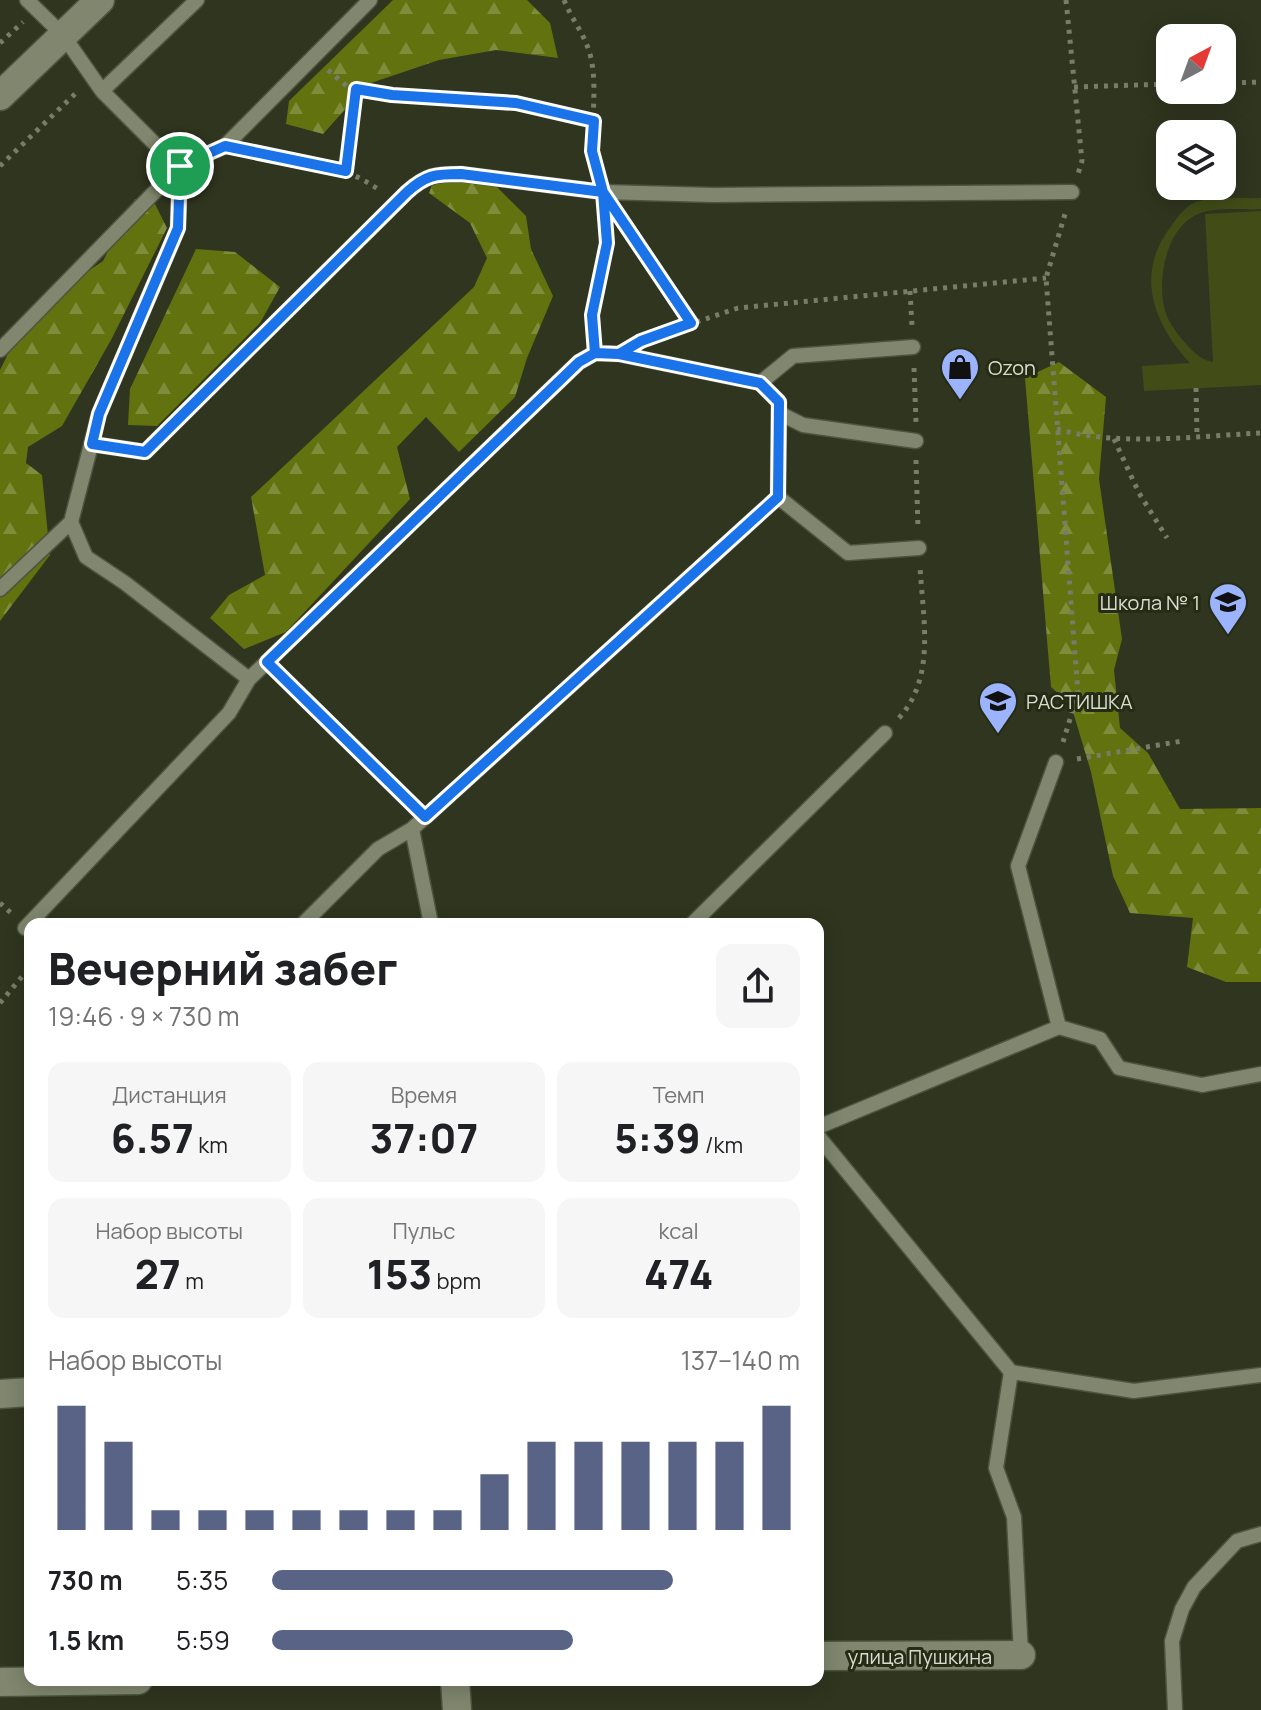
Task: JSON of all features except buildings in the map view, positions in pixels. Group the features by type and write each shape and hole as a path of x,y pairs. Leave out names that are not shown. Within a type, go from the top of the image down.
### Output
{"street":[{"path":"0,96 100,0"},
{"path":"0,1394 24,1392"},
{"name":"улица Пушкина","path":"824,1656 1021,1655"},
{"path":"0,1682 24,1682"},
{"path":"455,1686 457,1710"}],"lane":[{"path":"27,0 63,35 102,91 180,166"},
{"path":"102,91 197,0"},
{"path":"0,350 180,166 225,146 370,0"},
{"path":"0,589 71,522 99,414 178,228 180,166"},
{"path":"92,444 145,452 395,204 422,179 440,174 603,192 713,195 1072,192"},
{"path":"760,383 793,356 913,347"},
{"path":"34,918 229,713 249,679 579,362 595,353 619,354 760,383 779,402 781,414 778,497 412,829 378,849 309,918"},
{"path":"781,414 803,425 916,441"},
{"path":"778,497 848,553 919,548"},
{"path":"71,522 86,557 125,583 249,679"},
{"path":"698,918 885,733"},
{"path":"1056,762 1018,866 1059,1027"},
{"path":"412,829 430,918"},
{"path":"824,1125 1059,1027 1100,1039 1119,1068 1202,1085 1261,1074"},
{"path":"824,1143 1011,1372 1134,1391 1261,1375"},
{"path":"1011,1372 996,1468 1014,1517 1021,1655"},
{"path":"1175,1710 1172,1641 1182,1609 1194,1587 1237,1541 1261,1534"}],"path":[{"path":"564,0 584,36 594,80 592,151 603,192 607,243 592,315 595,353"},
{"path":"1066,0 1079,134"},
{"path":"0,166 93,78"},
{"path":"1236,83 1261,82"},
{"path":"1074,87 1156,84"},
{"path":"346,171 353,89 403,96 516,103 594,121"},
{"path":"225,146 346,171 362,178 395,204"},
{"path":"603,192 691,323"},
{"path":"1056,245 1046,278 1078,693 1056,762 1182,741"},
{"path":"619,354 641,341 738,308 1046,278"},
{"path":"915,386 916,407"},
{"path":"1196,388 1197,436"},
{"path":"1057,429 1114,439 1261,433"},
{"path":"1114,439 1139,493 1167,538"},
{"path":"913,703 925,661 916,497"},
{"path":"267,662 425,817"},
{"path":"0,1003 24,974"}],"green space":[{"path":"393,0 527,0 550,23 558,58 496,50 439,60 368,84 323,134 286,124 289,101"},
{"path":"478,176 496,186 526,216 531,249 553,296 527,358 515,397 459,452 426,417 397,447 410,499 286,632 244,649 210,618 229,595 265,575 251,497 474,287 487,258 470,223 429,193 432,185"},
{"path":"1261,198 1261,209 1201,213 1184,223 1176,233 1163,272 1163,299 1165,311 1175,330 1197,354 1213,362 1205,214 1261,211 1261,385 1144,391 1142,366 1190,363 1166,331 1153,297 1151,279 1160,243 1180,214 1195,202"},
{"path":"135,199 154,202 167,228 111,340 62,426 28,447 26,463 42,475 50,555 0,621 0,370 29,311 103,261"},
{"path":"196,249 235,252 280,287 260,323 157,426 128,425 130,389"},
{"path":"1059,362 1106,397 1099,479 1122,639 1114,670 1120,728 1148,753 1180,809 1261,808 1261,982 1226,982 1187,967 1193,918 1130,913 1113,876 1091,772 1071,705 1051,687 1025,378"}],"place":[{"name":"Ozon","path":"960,401"},
{"name":"Школа № 1","path":"1228,636"},
{"name":"РАСТИШКА","path":"998,735"}],"route":[{"path":"180,166 178,228 99,414 92,444 145,452 407,192 422,179 440,174 603,192 607,243 592,315 595,353 619,354 760,383 779,402 778,497 425,817 267,662 579,362 595,353 619,354 641,341 691,323 603,192 592,151 594,121 516,103 392,95 356,89 346,171 225,146 180,166"}]}
